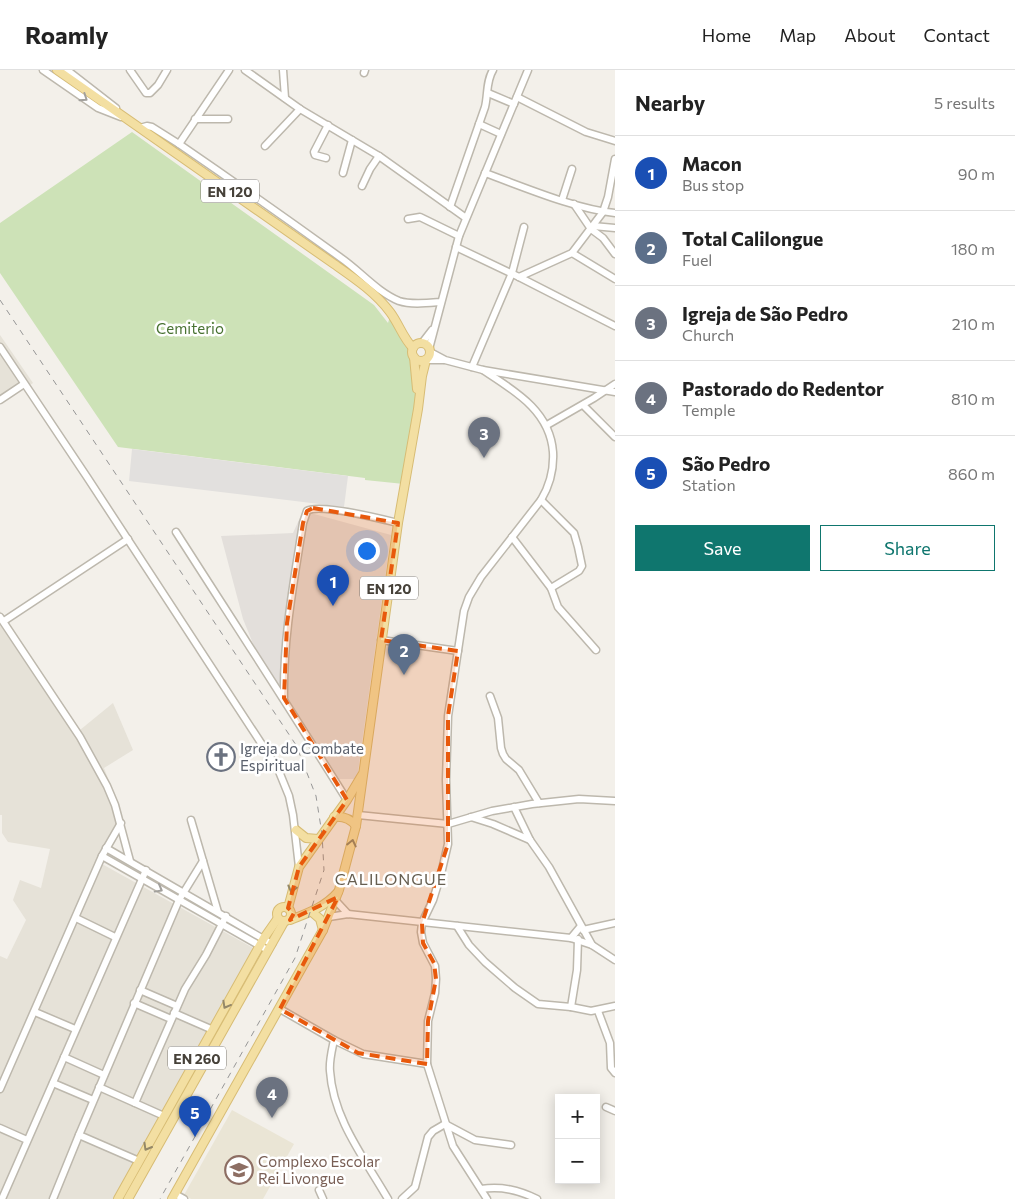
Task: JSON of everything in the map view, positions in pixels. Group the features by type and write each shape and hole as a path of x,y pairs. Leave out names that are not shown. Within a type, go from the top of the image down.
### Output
{"main road":[{"name":"EN 120","path":"57,70 368,290 380,301 396,321 408,342 426,345 430,350 422,376 398,523 358,815 336,901 323,930 280,1009 174,1196"},
{"name":"EN 120","path":"418,345 414,358 418,404"},
{"path":"414,358 419,361 426,360"},
{"name":"EN 120","path":"288,908 283,907 279,909 277,914 284,920 292,914 288,908 299,867 347,800 363,774"},
{"path":"334,817 350,819 356,826"},
{"path":"296,830 306,838 318,839"},
{"path":"284,920 312,912 327,902 339,890"},
{"path":"312,912 320,919 323,930"},
{"name":"EN 260","path":"128,1199 194,1073 213,1030 236,987 264,938 284,920"},
{"name":"EN 260","path":"118,1199 164,1116 194,1073 244,992 284,920"},
{"path":"236,987 244,992"}],"street":[{"path":"43,70 98,108 130,121"},
{"path":"67,70 108,100 130,121"},
{"path":"130,70 146,93 150,93 158,85 167,70"},
{"path":"179,144 229,70"},
{"path":"245,70 300,109 379,156 466,218"},
{"path":"283,70 285,98"},
{"path":"450,207 488,93 489,79 493,70"},
{"path":"445,360 430,350 434,326 459,236 528,70"},
{"path":"488,93 516,100 598,137 615,141"},
{"path":"264,146 300,109"},
{"path":"195,120 228,119"},
{"path":"478,124 502,134"},
{"path":"326,158 315,155 314,152 328,125"},
{"path":"140,128 152,127 179,144 245,189 400,301 411,303 441,302"},
{"path":"343,173 352,140"},
{"path":"362,186 379,156"},
{"path":"515,275 572,253 592,228 612,196 615,159"},
{"path":"562,200 572,169"},
{"path":"485,173 574,204 603,212 615,213"},
{"path":"574,204 615,254"},
{"path":"408,218 420,217 459,236"},
{"path":"472,367 515,275 524,227"},
{"path":"592,228 615,228"},
{"path":"456,247 615,326"},
{"path":"572,253 615,279"},
{"path":"418,345 434,326"},
{"path":"0,347 278,769 288,796 296,830 299,867"},
{"path":"426,360 445,360 484,370 615,392"},
{"path":"484,370 522,397 547,425 552,442 553,459 549,482 541,500 481,576 469,597 464,611 448,716 446,780 448,844 433,900 422,923 423,943 434,963 436,979 435,993 428,1021 427,1064 453,1146 487,1199"},
{"path":"0,400 24,384"},
{"path":"547,425 615,384"},
{"path":"583,405 615,437"},
{"path":"541,500 574,533 582,566 579,571 550,588"},
{"path":"284,698 287,623 303,523 307,511 313,508 354,513 398,523"},
{"path":"176,532 284,698 305,735 347,800"},
{"path":"512,538 550,588 558,607 596,650"},
{"path":"128,540 2,619 93,759 110,792 121,823 130,860"},
{"path":"382,640 458,651"},
{"path":"490,696 498,718 500,740 506,759 519,770 539,803"},
{"path":"358,815 448,824 470,816 539,803 579,799 615,801"},
{"path":"514,807 530,840 549,868 592,944"},
{"path":"470,816 530,840"},
{"path":"192,820 218,912"},
{"path":"0,1089 102,856 121,823"},
{"path":"106,848 264,938 270,947"},
{"path":"102,856 260,946 270,947"},
{"path":"53,1199 93,1100 179,900 203,861"},
{"path":"2,1199 115,937 146,870"},
{"path":"336,901 348,914"},
{"path":"329,917 348,914 575,939 592,944 615,960"},
{"path":"135,1103 174,1013 226,916"},
{"path":"76,918 115,937"},
{"path":"571,1007 577,970 575,939 582,928 615,923"},
{"path":"457,926 469,945 485,962 538,1004 591,1011 615,1006"},
{"path":"140,990 174,1013"},
{"path":"134,1003 174,1013 213,1030"},
{"path":"280,1009 362,1054 427,1064"},
{"path":"598,1011 610,1043 610,1062 611,1068 615,1073"},
{"path":"35,1012 76,1029"},
{"path":"334,1040 330,1070 338,1108 348,1133 388,1199"},
{"path":"64,1058 104,1075"},
{"path":"53,1083 93,1100"},
{"path":"99,1087 164,1116"},
{"path":"606,1107 615,1111"},
{"path":"445,1124 474,1140 511,1145"},
{"path":"402,1199 415,1187 428,1137 433,1131 445,1124"},
{"path":"0,1128 27,1140"},
{"path":"79,1135 138,1161"},
{"path":"482,1189 506,1188 537,1199"},
{"path":"319,1190 323,1199"},
{"path":"174,1196 184,1199"}],"highlighted area":[{"path":"313,508 398,523 381,640 458,651 448,716 448,844 422,923 423,943 434,963 436,979 428,1021 427,1064 358,1053 280,1009 338,897 290,920 294,913 288,908 299,867 347,800 284,698 287,623 303,523 307,511"}],"shaded area":[{"path":"0,335 33,383 0,404"},
{"path":"132,449 348,476 344,507 129,481"},
{"path":"303,511 391,535 357,779 337,779 254,646 243,619 221,536 293,533"},
{"path":"0,611 80,730 113,703 133,750 104,768 120,809 124,826 102,864 255,949 115,1199 0,1199 0,956 7,959 26,920 13,900 20,880 41,888 50,849 8,842 2,833 2,815 0,815"},
{"name":"Complexo Escolar Rei Livongue","path":"232,1110 294,1144 263,1199 191,1199 184,1195"}],"green space":[{"name":"Cemiterio","path":"132,132 374,305 388,323 391,313 413,351 418,404 404,484 118,447 0,273 0,223"}],"railway":[{"path":"0,300 296,745 316,796 322,834 324,870 295,958 160,1199"}],"place":[{"name":"Igreja de São Pedro","path":"484,458"},
{"name":"Macon","path":"333,606"},
{"name":"Total Calilongue","path":"404,675"},
{"name":"Igreja do Combate Espiritual","path":"221,757"},
{"name":"Pastorado do Redentor","path":"272,1118"},
{"name":"São Pedro","path":"195,1137"},
{"name":"Complexo Escolar Rei Livongue","path":"239,1170"}],"district":[{"name":"CALILONGUE","path":"391,878"}]}
